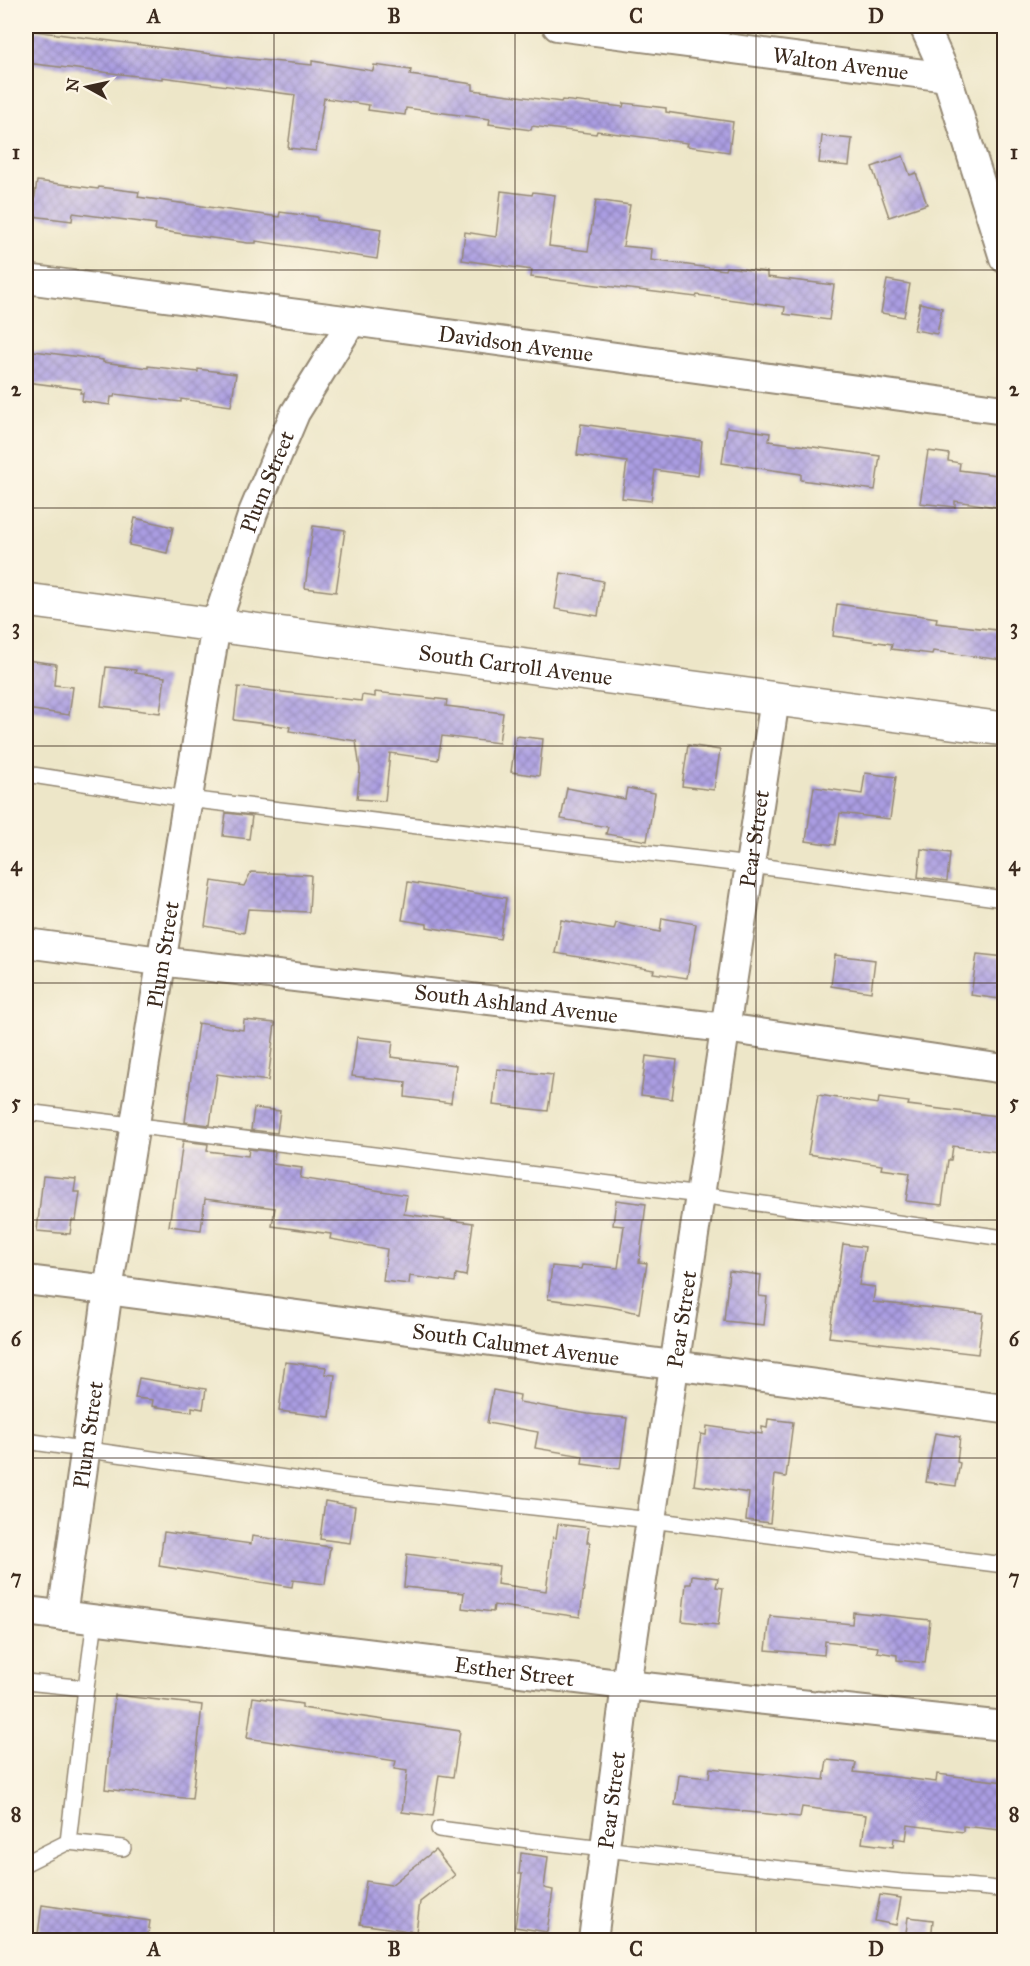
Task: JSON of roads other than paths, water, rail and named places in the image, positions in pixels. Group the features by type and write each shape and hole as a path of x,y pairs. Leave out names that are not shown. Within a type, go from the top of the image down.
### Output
{"street":[{"name":"Walton Avenue","path":"557,26 947,77"},
{"path":"924,26 947,77 1005,258"},
{"name":"Davidson Avenue","path":"26,279 1005,410"},
{"name":"Plum Street","path":"62,1616 108,1290 216,625 253,513 295,413 352,321"},
{"name":"South Carroll Avenue","path":"26,600 1005,729"},
{"name":"Pear Street","path":"593,1941 626,1685 775,699"},
{"name":"South Ashland Avenue","path":"26,943 725,1028 1005,1069"},
{"name":"South Calumet Avenue","path":"26,1280 1005,1409"},
{"name":"Esther Street","path":"26,1611 626,1685 1005,1726"}],"lane":[{"path":"26,774 187,799 750,865 1005,899"},
{"path":"26,1112 700,1195 1005,1238"},
{"path":"26,1442 342,1486 651,1520 1005,1565"},
{"path":"68,1842 95,1620"},
{"path":"26,1682 86,1688"},
{"path":"439,1829 605,1851 898,1882 969,1884 1005,1890"},
{"path":"26,1863 68,1842 123,1848"}]}
